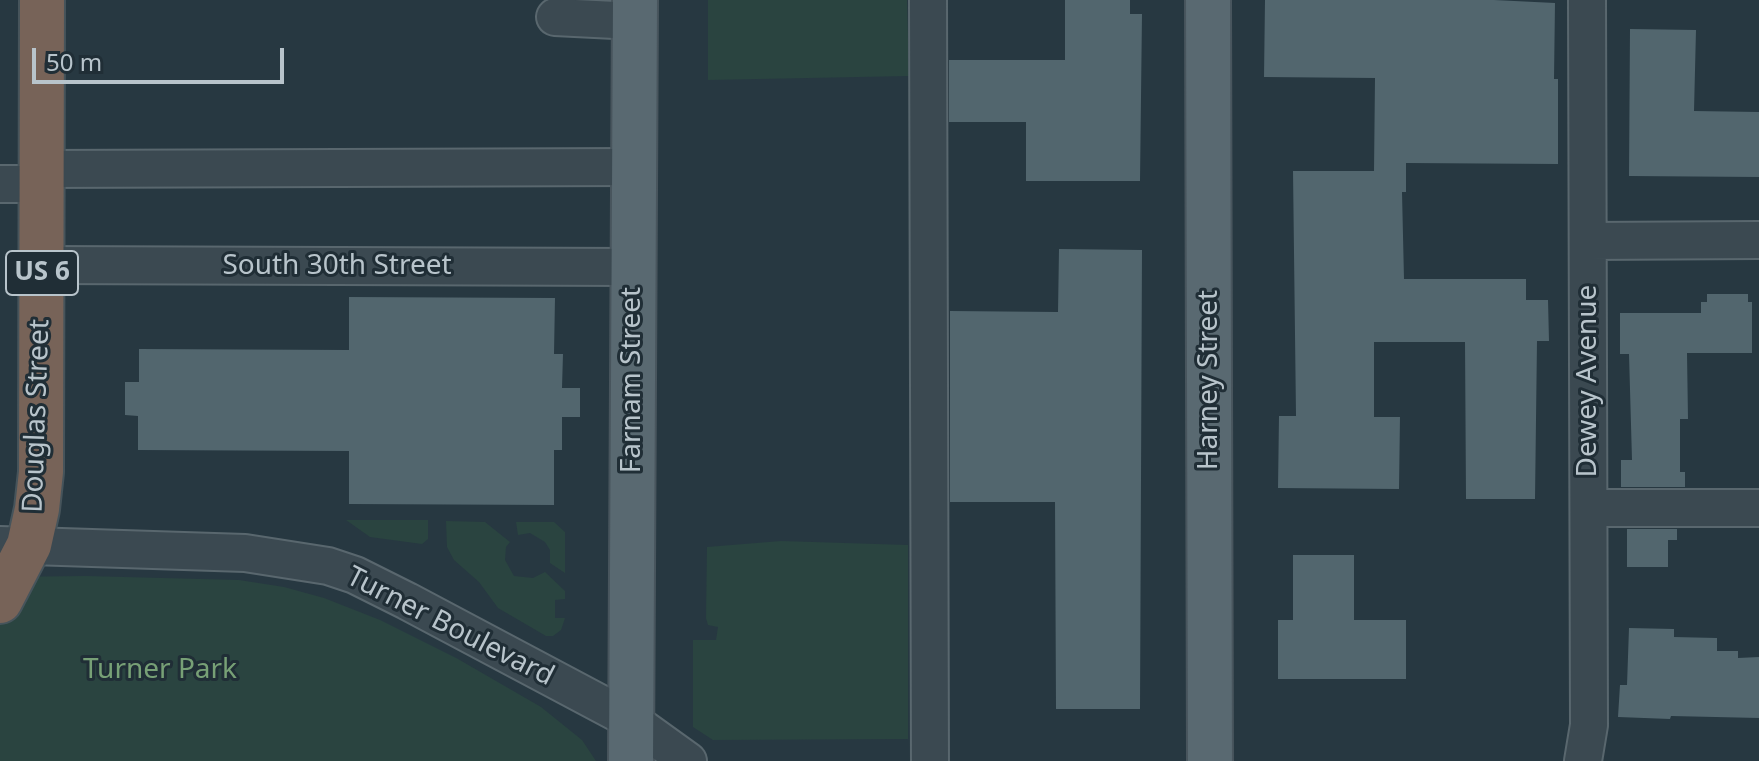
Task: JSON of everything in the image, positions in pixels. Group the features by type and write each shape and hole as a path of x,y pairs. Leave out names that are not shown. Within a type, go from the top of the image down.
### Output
{"highway":[{"name":"Douglas Street","path":"14,545 37,509 41,472 42,265 28,179 42,0"},
{"name":"US 6","path":"0,601 14,545"}],"main road":[{"name":"Harney Street","path":"1208,0 1210,761"},
{"name":"Farnam Street","path":"631,741 635,11"}],"street":[{"path":"928,0 930,761"},
{"name":"Dewey Avenue","path":"1583,761 1589,725 1587,0"},
{"path":"555,17 635,11"},
{"path":"28,179 634,167"},
{"path":"1588,241 1759,240"},
{"name":"South 30th Street","path":"42,265 633,267"},
{"path":"1589,508 1759,508"},
{"name":"Turner Boulevard","path":"14,545 245,553 328,566 355,575 407,601 631,741 688,761"}],"green space":[{"path":"708,0 907,0 909,76 708,80"},
{"path":"346,520 428,520 428,539 422,544 370,537"},
{"path":"446,521 485,522 510,542 506,547 505,560 514,576 533,578 545,572 565,591 565,599 555,600 555,618 565,618 561,630 553,636 546,636 498,608 479,582 454,560 447,547"},
{"path":"516,522 554,522 565,532 565,573 550,563 550,550 545,542 530,533 518,535"},
{"path":"781,541 908,545 908,739 713,740 693,727 693,640 716,640 718,627 708,625 706,618 707,547"},
{"name":"Turner Park","path":"0,577 239,580 284,587 324,598 380,620 458,659 541,707 582,740 596,761 0,761"}],"building":[{"path":"1065,0 1130,0 1130,14 1142,14 1140,181 1026,181 1026,122 949,122 949,60 1065,60"},
{"path":"1265,0 1555,3 1554,79 1558,79 1558,164 1406,163 1406,192 1402,192 1404,279 1526,279 1526,300 1548,300 1549,341 1537,341 1535,499 1466,499 1465,342 1374,342 1374,417 1400,417 1399,489 1278,488 1279,416 1296,416 1293,171 1374,171 1375,78 1264,77"},
{"path":"1630,29 1696,30 1694,111 1759,112 1759,177 1629,176"},
{"path":"1059,249 1142,250 1140,709 1056,709 1055,502 950,502 950,311 1058,312"},
{"path":"1707,294 1748,294 1748,302 1752,302 1752,353 1687,353 1688,419 1680,419 1680,472 1685,472 1685,487 1621,487 1621,460 1632,460 1629,354 1620,354 1620,313 1701,313 1701,302 1707,302"},
{"path":"349,297 555,298 554,354 563,354 562,388 580,388 580,417 562,417 562,450 554,450 554,505 349,504 349,451 138,450 138,416 125,415 125,382 139,382 139,349 349,350"},
{"path":"1627,529 1677,529 1677,540 1668,540 1668,567 1627,567"},
{"path":"1293,555 1354,555 1354,620 1406,620 1406,679 1278,679 1278,620 1293,620"},
{"path":"1629,628 1674,629 1674,637 1717,638 1717,651 1738,651 1738,658 1759,657 1759,718 1618,717 1620,685 1627,685"}]}
